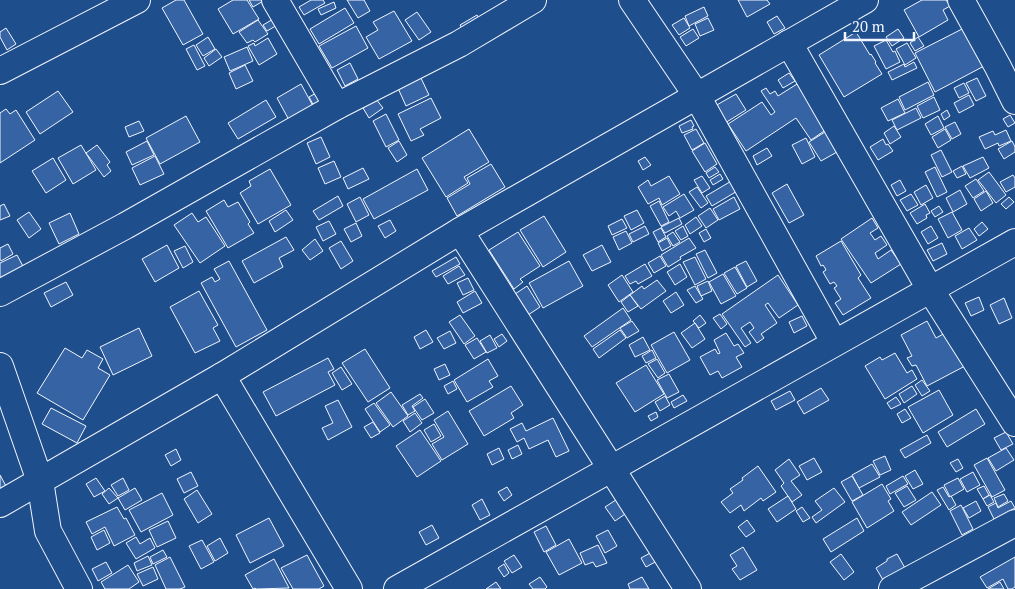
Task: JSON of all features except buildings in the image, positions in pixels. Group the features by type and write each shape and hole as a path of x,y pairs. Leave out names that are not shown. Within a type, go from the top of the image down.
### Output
{"street":[{"path":"0,71 137,0"},
{"path":"275,0 337,106"},
{"path":"0,293 125,226 337,106 459,44 533,0"},
{"path":"632,0 697,96 834,342"},
{"path":"0,504 222,376 460,232 865,0"},
{"path":"961,0 1006,62 1015,101"},
{"path":"789,43 930,289 1015,423"},
{"path":"460,232 688,589"},
{"path":"397,589 1015,242"},
{"path":"0,366 40,481 48,531 79,589"},
{"path":"222,376 349,589"},
{"path":"892,589 1015,523"}]}
